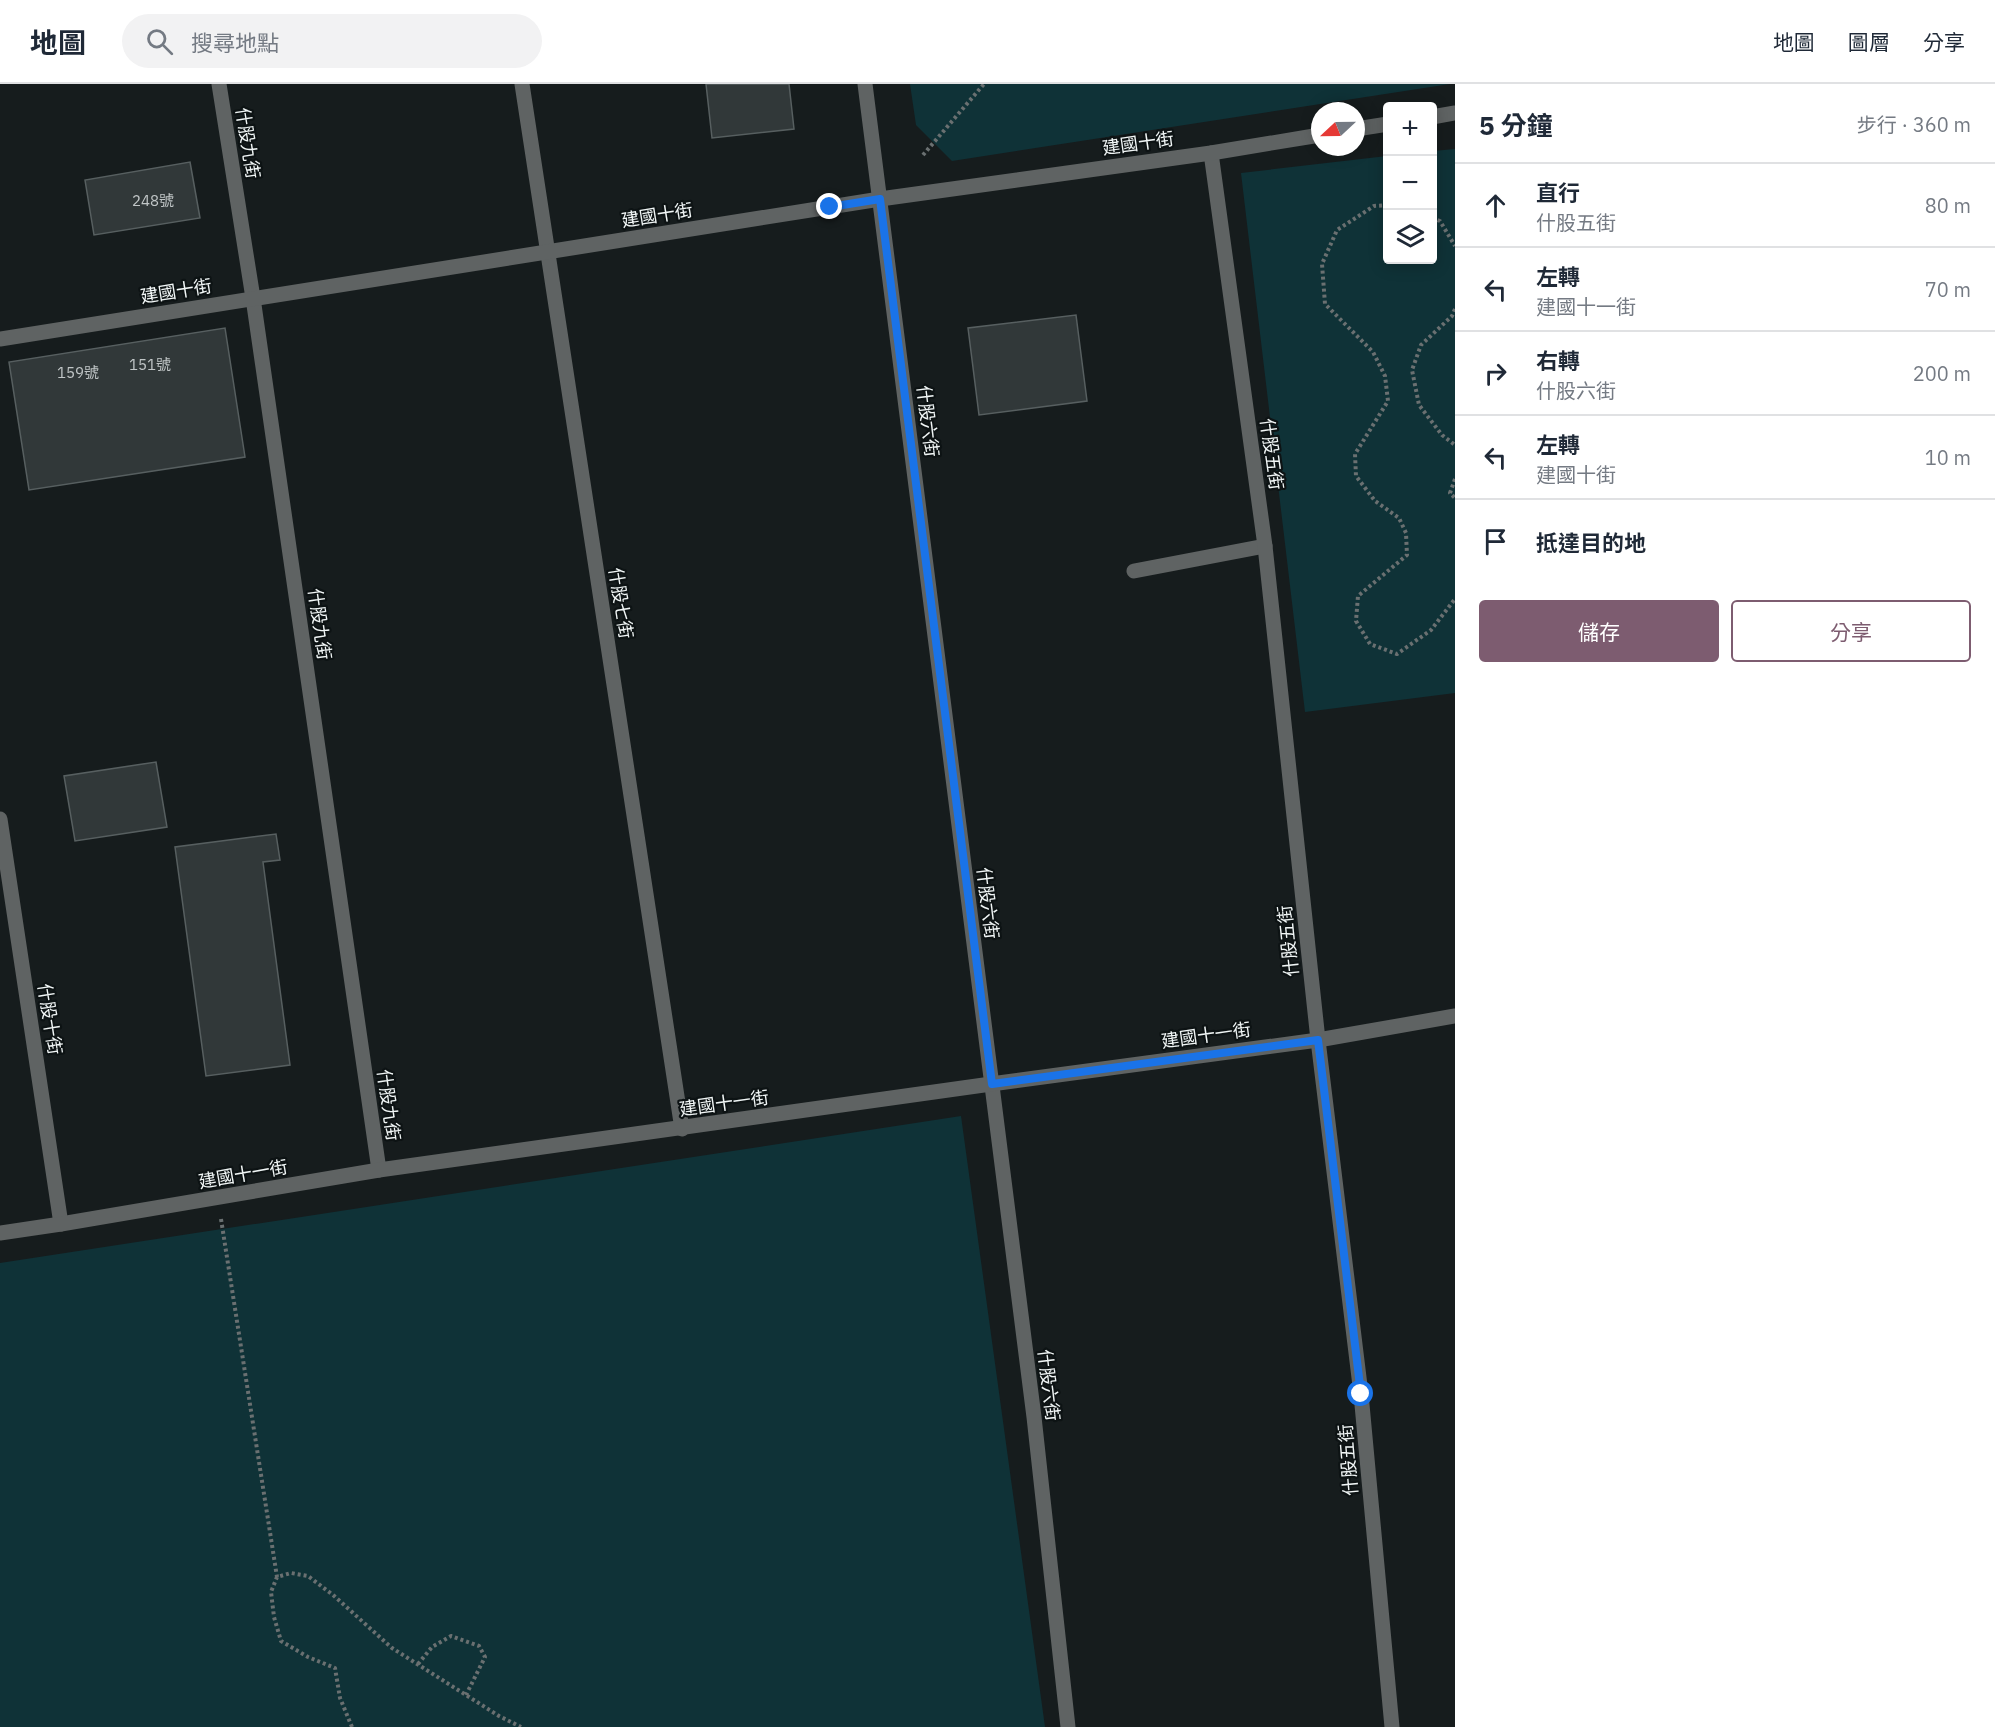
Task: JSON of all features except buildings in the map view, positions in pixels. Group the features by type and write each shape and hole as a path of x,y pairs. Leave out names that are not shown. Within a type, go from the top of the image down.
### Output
{"street":[{"name":"什股九街","path":"219,84 253,298 379,1170"},
{"name":"什股七街","path":"522,84 682,1129"},
{"name":"什股六街","path":"865,84 1034,1417 1068,1727"},
{"path":"1437,116 1455,113"},
{"path":"1365,128 1383,125"},
{"name":"建國十街","path":"0,339 880,199 1211,153 1311,136"},
{"name":"什股五街","path":"1211,153 1265,546 1318,1040 1361,1394 1392,1727"},
{"path":"1134,571 1265,546"},
{"name":"什股十街","path":"0,819 61,1224"},
{"name":"建國十一街","path":"0,1233 379,1170 1318,1040 1455,1016"}],"path":[{"path":"923,155 984,84"},
{"path":"1383,205 1374,206 1337,230 1322,264 1325,304 1373,352 1385,376 1388,401 1355,454 1356,476 1375,501 1399,518 1406,533 1407,555 1358,596 1356,621 1370,644 1397,654 1431,630 1455,599"},
{"path":"1437,220 1440,221 1455,246"},
{"path":"1455,309 1452,316 1421,345 1412,370 1419,405 1442,435 1455,445"},
{"path":"1455,479 1450,493 1455,498"},
{"path":"217,1198 277,1577 271,1592 274,1617 281,1641 308,1657 335,1668 340,1698 352,1727"},
{"path":"277,1577 291,1573 308,1576 333,1595 392,1648 521,1727"},
{"path":"418,1664 432,1647 451,1636 479,1647 485,1657 466,1695"}],"shaded area":[{"path":"910,84 1450,84 1334,102 1311,102 1311,105 952,161 916,125"},
{"path":"1455,149 1455,693 1305,712 1241,173 1383,156 1383,264 1437,264 1437,151"},
{"path":"961,1116 1045,1727 0,1727 0,1263"}],"route":[{"path":"830,207 880,199 992,1084 1318,1040 1361,1394"}]}
